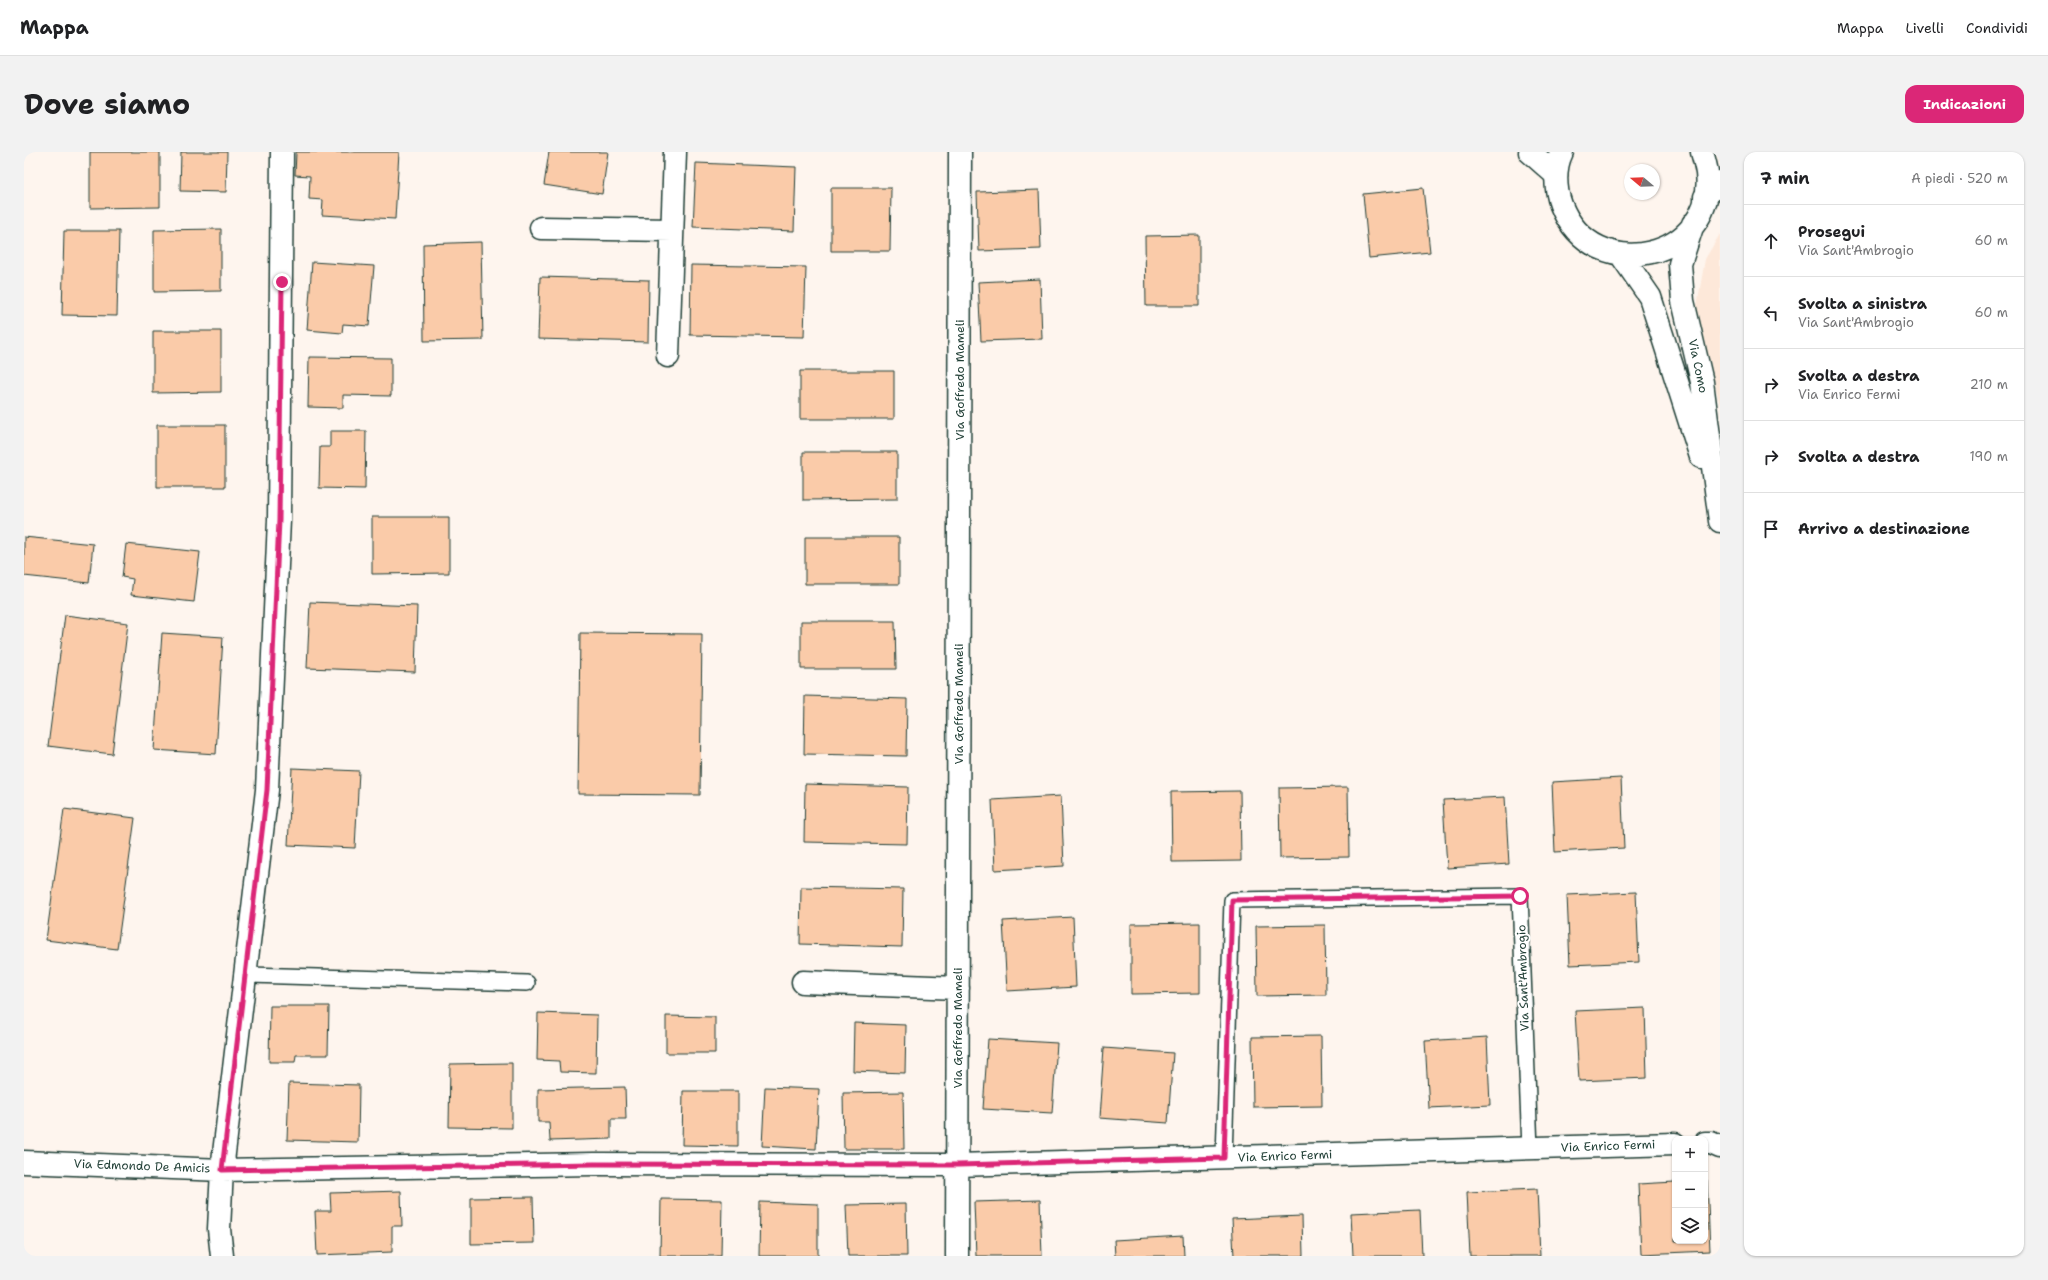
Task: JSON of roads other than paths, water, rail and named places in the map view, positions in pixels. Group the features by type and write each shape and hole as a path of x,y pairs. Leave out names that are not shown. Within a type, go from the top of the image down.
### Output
{"street":[{"path":"222,1170 268,783 279,513 282,152"},
{"path":"668,356 675,152"},
{"name":"Via Goffredo Mameli","path":"957,1256 960,152"},
{"path":"1530,152 1556,175"},
{"path":"1562,152 1556,175 1558,198 1566,218 1581,236 1600,248 1621,255 1641,255 1661,250 1679,239 1693,224 1713,189 1702,152"},
{"name":"Via Como","path":"1693,224 1680,264 1680,271 1683,301 1702,382 1719,516"},
{"path":"541,228 672,230"},
{"name":"Via Como","path":"1621,255 1650,297 1719,516"},
{"path":"803,982 958,988"},
{"name":"Via Enrico Fermi","path":"222,1170 594,1164 958,1165 1672,1144"},
{"name":"Via Edmondo De Amicis","path":"24,1162 222,1170 219,1229 222,1256"}],"lane":[{"name":"Via Sant'Ambrogio","path":"1224,1158 1232,900 1520,896 1530,1149"},
{"path":"246,975 526,982"}]}
